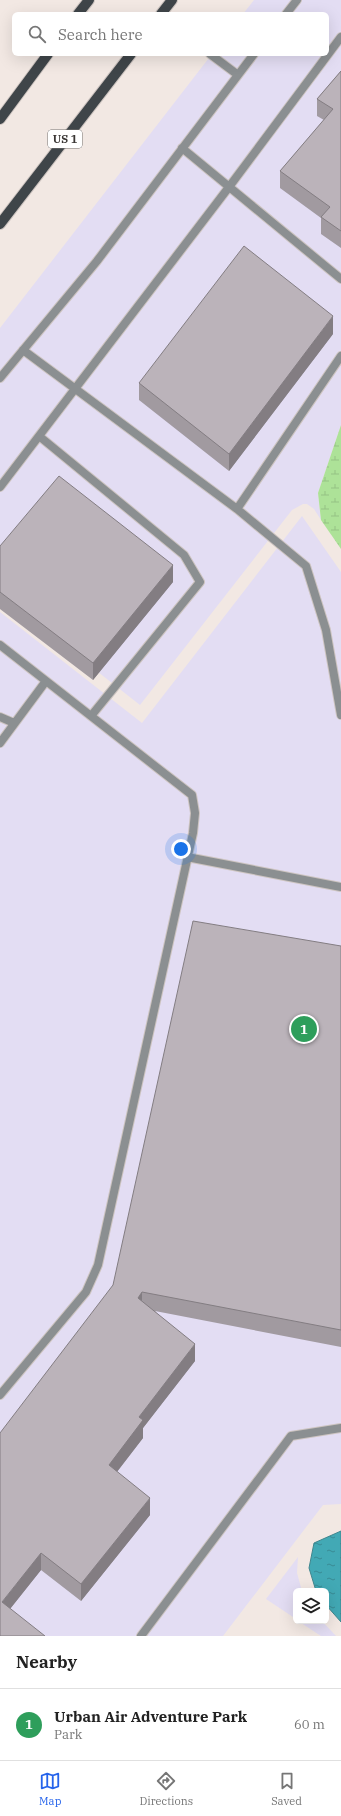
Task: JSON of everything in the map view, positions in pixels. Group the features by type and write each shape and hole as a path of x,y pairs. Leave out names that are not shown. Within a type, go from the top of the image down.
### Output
{"main road":[{"path":"80,12 89,0"},
{"path":"163,12 172,0"},
{"path":"0,119 47,56"},
{"name":"US 1","path":"0,224 129,56"}],"lane":[{"path":"288,12 297,0"},
{"path":"329,53 341,37"},
{"path":"213,56 238,75"},
{"path":"0,378 98,260 252,56"},
{"path":"0,487 229,187 327,56"},
{"path":"182,148 341,279"},
{"path":"24,350 237,509 306,566 326,630 341,715"},
{"path":"237,509 341,356"},
{"path":"39,436 184,555 200,582 91,716"},
{"path":"0,645 192,795 195,813 193,834 98,1265 86,1292 0,1395"},
{"path":"0,743 46,681"},
{"path":"0,717 14,723"},
{"path":"187,857 341,887"},
{"path":"141,1636 291,1436 341,1428"}],"shaded area":[{"path":"254,0 341,0 341,425 318,493 321,520 314,509 307,504 303,504 292,510 140,705 0,595 0,328 210,56 329,56 329,12 245,12"},
{"path":"302,516 341,572 341,1504 323,1505 223,1636 0,1636 0,612 142,723"},
{"path":"298,1557 297,1573 301,1588 293,1588 293,1617 266,1599"},
{"path":"303,1624 325,1624 336,1636 321,1636"}],"green space":[{"path":"341,425 341,549 321,520 318,493"}],"water":[{"path":"341,1531 341,1622 329,1608 329,1588 315,1588 309,1568 314,1543"}],"building":[{"path":"341,71 341,231 321,217 330,207 280,171 333,109 317,99"},
{"path":"244,246 333,316 229,454 139,383"},
{"path":"59,476 173,565 93,663 0,592 0,546"},
{"path":"193,921 341,946 341,1330 142,1292 138,1298 195,1344 139,1417 143,1420 109,1465 150,1498 81,1584 41,1553 2,1602 45,1636 0,1636 0,1433 113,1285"}],"place":[{"name":"Urban Air Adventure Park","path":"304,1029"}]}
